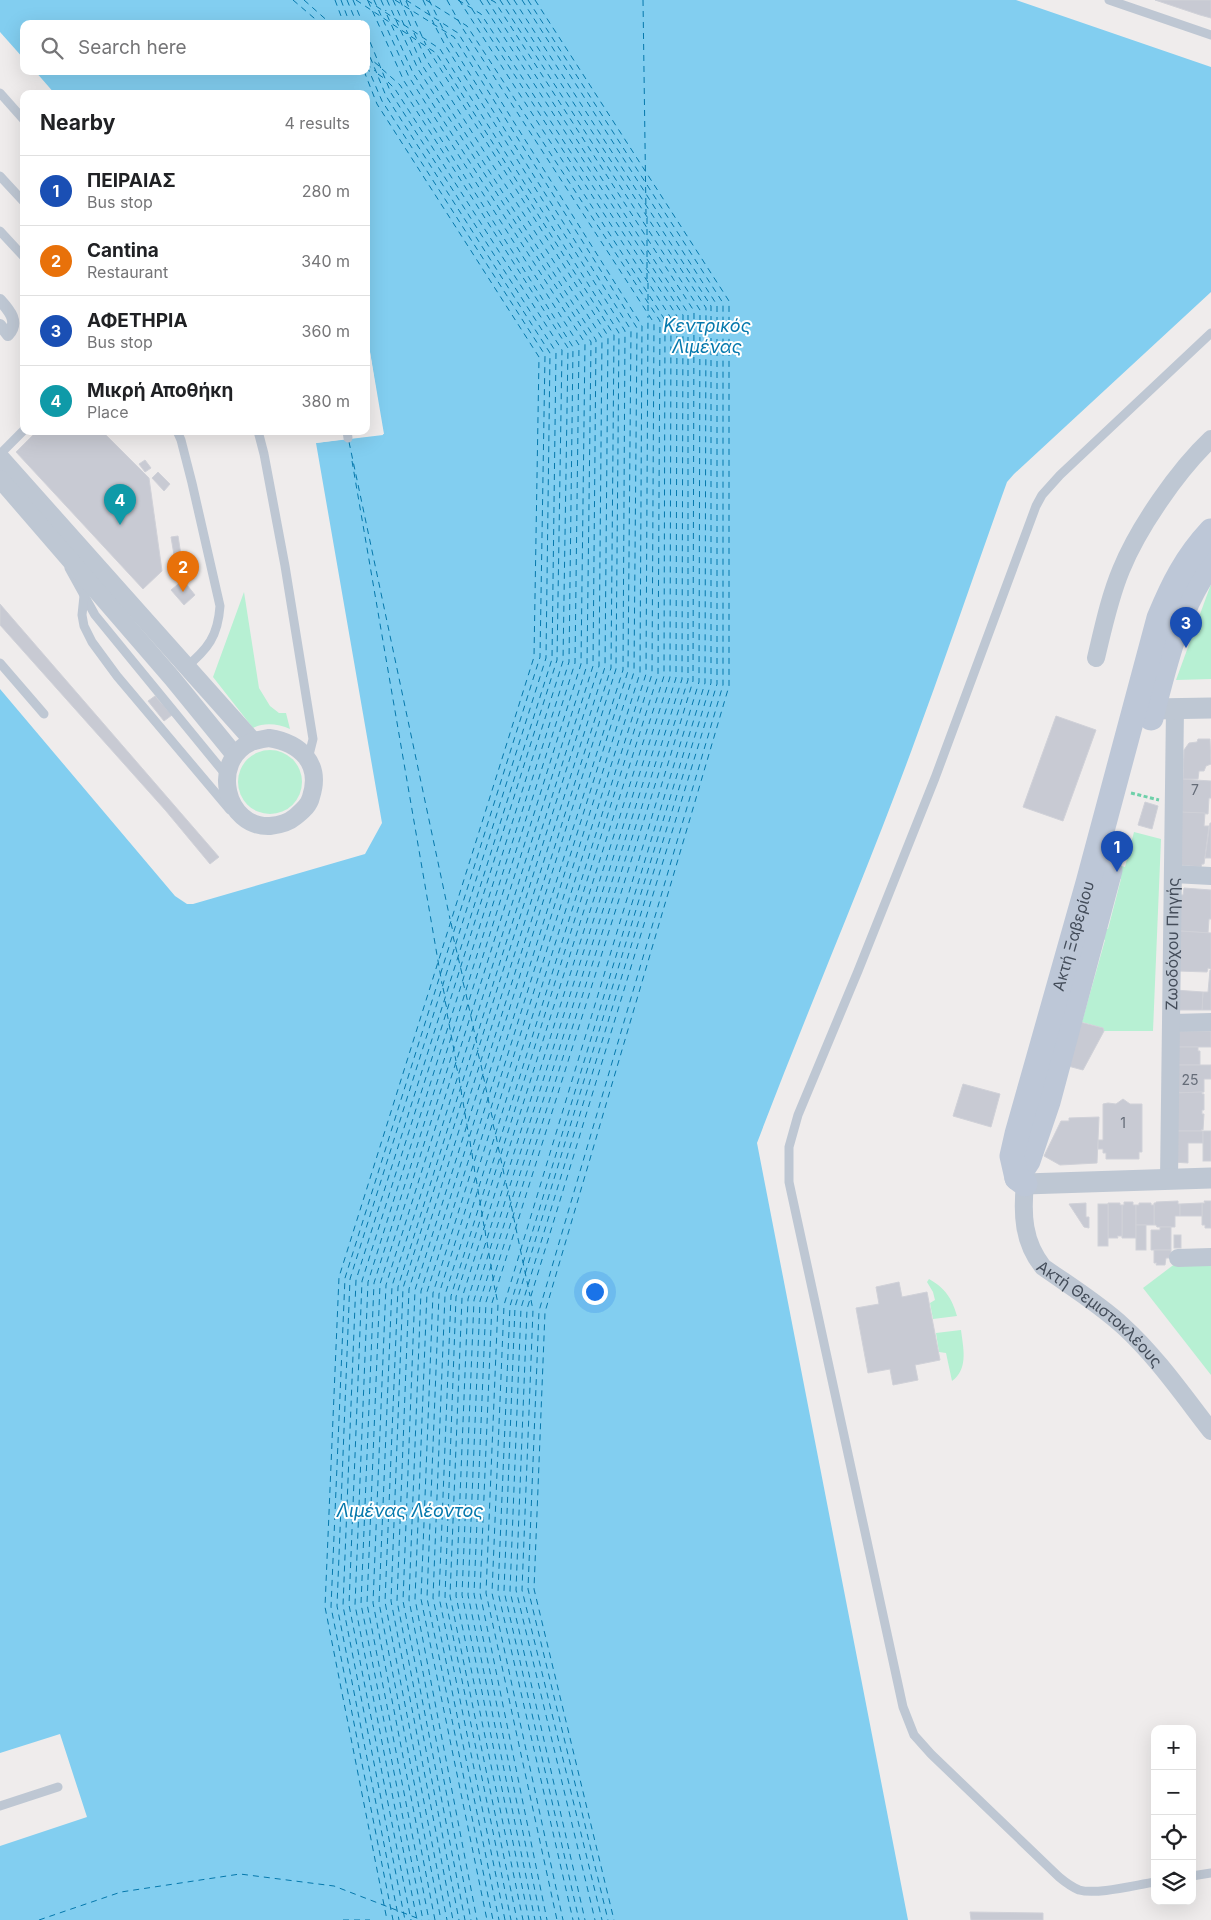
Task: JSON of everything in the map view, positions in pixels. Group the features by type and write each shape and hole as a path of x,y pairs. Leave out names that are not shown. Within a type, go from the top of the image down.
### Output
{"main road":[{"name":"Ακτή Ξαβερίου","path":"1021,1181 1012,1156 1018,1134 1155,707 1159,618 1170,591 1187,559 1211,531"},
{"name":"Ακτή Ξαβερίου","path":"1021,1181 1048,1102 1131,792 1181,616 1193,590 1211,562"}],"street":[{"path":"0,300 11,312 13,330 8,335 0,325"},
{"path":"1096,658 1115,586 1129,553 1165,494 1211,439"},
{"path":"0,455 253,741"},
{"path":"0,479 172,678 234,754"},
{"path":"1155,707 1211,708"},
{"name":"Ζωοδόχου Πηγής","path":"1155,707 1174,804 1169,1180"},
{"path":"269,738 286,741 298,747 308,759 313,772 314,786 311,799 304,810 291,821 279,825 266,826 252,822 239,814 229,799 226,775 234,754 253,741 269,738"},
{"path":"1173,874 1211,876"},
{"path":"1172,1023 1211,1022"},
{"path":"1021,1181 1211,1178"},
{"name":"Ακτή Θεμιστοκλέους","path":"1021,1181 1023,1218 1029,1244 1037,1260 1043,1267 1093,1302 1124,1327 1164,1371 1211,1431"},
{"path":"1178,1258 1211,1257"}],"lane":[{"path":"1109,0 1211,35"},
{"path":"0,94 20,116"},
{"path":"0,176 20,198"},
{"path":"0,231 20,253"},
{"path":"1151,1883 1096,1891 1086,1891 1068,1884 931,1754 911,1729 903,1707 789,1182 788,1165 793,1132 805,1097 858,971 935,778 1036,506 1042,495 1060,475 1211,333"},
{"path":"0,455 20,434"},
{"path":"172,678 200,656 212,640 219,623 220,606 192,483 179,435"},
{"path":"259,435 284,566 313,739 308,759"},
{"path":"60,549 95,615 226,775"},
{"path":"84,596 82,615 84,626 92,642 103,657 229,810 235,815 252,822"},
{"path":"0,663 44,714"},
{"path":"0,1806 58,1787"},
{"path":"1196,1875 1211,1873"}],"path":[{"path":"1131,792 1174,804"}],"green space":[{"path":"1211,584 1211,679 1176,680"},
{"path":"244,592 259,688 270,706 279,713 286,713 290,729 272,724 253,728 213,677"},
{"path":"264,750 276,750 293,759 300,770 302,782 300,794 293,805 276,814 264,814 252,809 243,800 238,788 238,776 243,764 252,755"},
{"path":"1134,832 1161,839 1153,1031 1104,1031 1103,1028 1082,1022 1105,940 1103,939 1106,929 1108,929 1121,879 1119,878 1122,866 1125,867"},
{"path":"1211,1262 1211,1375 1143,1288 1176,1263"},
{"path":"929,1279 947,1294 957,1316 933,1319 930,1303 935,1300 927,1282"},
{"path":"961,1330 964,1350 963,1364 961,1370 952,1381 946,1353 939,1352 936,1333"}],"water":[{"path":"0,0 1016,0 1211,67 1211,292 1007,482 893,799 757,1143 908,1920 0,1920 0,1846 87,1817 60,1734 0,1753 0,689 175,896 187,904 193,904 365,854 382,823 316,443 383,435 370,352 370,90 52,90 38,75 370,75 370,20 20,20 20,54 0,32"}],"pier":[{"path":"370,352 384,434 316,443 316,441 381,432 370,367"}],"building":[{"path":"1155,0 1211,0 1211,18 1200,15"},
{"path":"33,435 106,435 149,478 162,571 143,589 16,452"},
{"path":"145,460 151,468 145,472 139,464"},
{"path":"158,472 170,484 164,491 152,478"},
{"path":"178,536 181,555 174,555 171,537"},
{"path":"183,580 195,595 184,605 171,590"},
{"path":"0,604 219,857 210,864 166,811 0,625"},
{"path":"155,696 172,715 164,721 148,701"},
{"path":"1056,716 1096,730 1063,821 1023,807"},
{"path":"1198,739 1210,739 1211,764 1206,766 1204,771 1199,771 1198,779 1183,779 1184,750 1189,743 1197,742"},
{"path":"1180,779 1211,781 1211,798 1209,798 1208,814 1179,812"},
{"path":"1145,802 1158,806 1152,829 1138,825"},
{"path":"1181,812 1205,813 1204,826 1209,826 1204,864 1201,867 1180,865"},
{"path":"1210,823 1211,858 1205,858"},
{"path":"1184,888 1211,890 1211,919 1209,919 1208,933 1180,931 1178,895 1183,895"},
{"path":"1180,931 1211,933 1211,969 1208,968 1207,972 1178,971"},
{"path":"1210,970 1211,1010 1202,1010 1203,992 1208,992"},
{"path":"1175,990 1203,992 1202,1010 1177,1010"},
{"path":"1080,1022 1103,1028 1104,1031 1083,1070 1068,1066"},
{"path":"1174,1031 1211,1031 1211,1047 1176,1047"},
{"path":"1175,1047 1198,1047 1198,1051 1200,1051 1200,1065 1176,1065"},
{"path":"1173,1065 1211,1065 1211,1079 1204,1079 1204,1092 1174,1093"},
{"path":"963,1084 1000,1094 991,1127 953,1116"},
{"path":"1202,1092 1204,1094 1204,1110 1202,1110 1202,1114 1204,1114 1203,1130 1175,1131 1175,1093"},
{"path":"1123,1099 1130,1104 1142,1104 1142,1152 1139,1152 1139,1159 1106,1159 1106,1153 1103,1153 1103,1149 1098,1149 1098,1140 1103,1140 1103,1104 1116,1104"},
{"path":"1099,1117 1097,1163 1060,1165 1044,1156 1061,1121 1069,1121 1069,1118"},
{"path":"1174,1131 1203,1131 1203,1143 1188,1143 1188,1163 1173,1162"},
{"path":"1203,1131 1211,1131 1211,1161 1203,1161"},
{"path":"1178,1201 1178,1204 1180,1204 1180,1216 1175,1216 1175,1227 1157,1227 1154,1225 1154,1203"},
{"path":"1204,1201 1211,1201 1211,1228 1205,1228 1205,1225 1202,1225 1202,1203 1205,1203"},
{"path":"1124,1202 1133,1202 1133,1205 1136,1205 1136,1238 1122,1238 1122,1205 1124,1205"},
{"path":"1086,1203 1086,1217 1089,1217 1089,1228 1084,1227 1069,1204"},
{"path":"1108,1203 1120,1203 1122,1205 1122,1236 1117,1236 1118,1238 1108,1238"},
{"path":"1139,1203 1151,1203 1151,1205 1154,1205 1154,1225 1136,1225 1136,1205 1139,1205"},
{"path":"1202,1203 1202,1216 1180,1216 1180,1204"},
{"path":"1098,1204 1108,1204 1108,1246 1098,1246"},
{"path":"1136,1225 1146,1225 1146,1250 1136,1250"},
{"path":"1160,1227 1171,1227 1171,1250 1151,1250 1151,1230 1160,1230"},
{"path":"1174,1235 1181,1235 1181,1248 1174,1248"},
{"path":"1154,1250 1171,1250 1171,1258 1166,1258 1165,1265 1156,1265 1157,1263 1154,1263"},
{"path":"899,1282 902,1297 927,1292 940,1360 915,1365 918,1380 893,1385 890,1369 868,1373 856,1308 879,1304 876,1287"},
{"path":"970,1912 1043,1913 1043,1920 971,1920"}],"ferry route":[{"path":"293,0 316,20"},
{"path":"304,0 326,20"},
{"path":"335,0 342,20"},
{"path":"341,0 348,20"},
{"path":"347,0 355,20"},
{"path":"353,0 361,20"},
{"path":"356,0 436,53 614,335 611,668 415,1290 403,1601 465,1920"},
{"path":"367,0 440,49 619,333 616,669 421,1291 409,1600 471,1920"},
{"path":"374,0 409,77 579,345 575,663 380,1284 367,1604 429,1920"},
{"path":"381,0 386,11"},
{"path":"387,0 418,69 591,342 587,665 392,1286 379,1603 441,1920"},
{"path":"393,0 408,34"},
{"path":"395,0 454,37 637,328 634,672 439,1294 427,1598 493,1920"},
{"path":"400,0 412,29"},
{"path":"406,0 458,33 642,326 640,673 445,1295 433,1598 499,1920"},
{"path":"423,0 434,24"},
{"path":"426,0 467,26 660,321 658,675 462,1298 450,1596 517,1920"},
{"path":"429,0 439,20"},
{"path":"447,0 463,29 654,323 652,674 456,1297 445,1597 511,1920"},
{"path":"458,0 481,14 677,316 676,678 480,1301 468,1595 535,1920"},
{"path":"459,0 665,320 664,676 468,1299 456,1596 523,1920"},
{"path":"466,0 470,6"},
{"path":"480,0 683,315 682,679 486,1302 474,1594 541,1920"},
{"path":"487,0 688,313 688,680 492,1303 480,1593 547,1920"},
{"path":"491,0 495,2 694,311 693,681 504,1305 492,1593 563,1920"},
{"path":"500,0 700,310 699,682 510,1306 498,1592 573,1920"},
{"path":"507,0 706,308 705,683 515,1307 504,1591 579,1920"},
{"path":"514,0 711,306 711,683 521,1308 510,1591 585,1920"},
{"path":"522,0 717,305 717,684 527,1309 516,1590 595,1920"},
{"path":"528,0 723,303 723,685 539,1311 528,1589 608,1920"},
{"path":"535,0 729,301 729,686 545,1312 534,1589 614,1920"},
{"path":"643,0 646,214"},
{"path":"368,1 404,81 573,347 569,662 374,1283 361,1604 423,1920"},
{"path":"406,1 426,45"},
{"path":"472,9 671,318 670,677 474,1300 462,1595 529,1920"},
{"path":"387,15 413,73 585,343 581,664 386,1285 373,1603 435,1920"},
{"path":"440,23 449,41 631,330 628,671 433,1293 421,1599 487,1920"},
{"path":"436,28 625,331 623,670 427,1292 415,1599 477,1920"},
{"path":"414,33 427,61 602,338 599,666 403,1288 391,1601 453,1920"},
{"path":"410,37 422,65 596,340 593,666 398,1287 385,1602 447,1920"},
{"path":"370,42 391,93 556,352 552,659 356,1280 343,1606 405,1920"},
{"path":"428,49 608,336 605,667 409,1289 397,1601 459,1920"},
{"path":"370,57 386,96 550,353 546,658 350,1279 337,1606 399,1920"},
{"path":"370,58 379,66"},
{"path":"370,67 375,71"},
{"path":"382,69 400,85 568,348 563,661 368,1282 355,1605 417,1920"},
{"path":"370,73 382,101 545,355 540,657 345,1278 331,1607 393,1920"},
{"path":"378,74 385,79"},
{"path":"366,75 377,104 539,357 534,657 339,1277 325,1607 387,1920"},
{"path":"388,82 395,89 562,350 557,660 362,1281 349,1605 411,1920"},
{"path":"647,218 647,247"},
{"path":"647,251 647,279"},
{"path":"648,283 648,312"},
{"path":"505,1920 439,1597 451,1296 646,674 648,316"},
{"path":"349,442 450,919"},
{"path":"352,461 442,984"},
{"path":"451,923 453,932"},
{"path":"453,936 463,978"},
{"path":"463,982 465,990"},
{"path":"443,988 445,997"},
{"path":"466,994 478,1049"},
{"path":"445,1001 447,1009"},
{"path":"447,1013 456,1061"},
{"path":"478,1053 480,1061"},
{"path":"456,1065 458,1073"},
{"path":"481,1065 490,1108"},
{"path":"459,1077 460,1085"},
{"path":"461,1089 462,1098"},
{"path":"463,1102 469,1137"},
{"path":"491,1112 493,1120"},
{"path":"493,1124 495,1132"},
{"path":"496,1136 505,1179"},
{"path":"470,1141 471,1149"},
{"path":"472,1153 473,1162"},
{"path":"474,1166 475,1174"},
{"path":"476,1178 484,1226"},
{"path":"506,1183 508,1191"},
{"path":"509,1195 530,1296"},
{"path":"485,1230 486,1238"},
{"path":"487,1242 495,1290"},
{"path":"496,1294 498,1304 486,1593 557,1920"},
{"path":"531,1300 533,1310 522,1590 602,1920"},
{"path":"39,1920 121,1892 240,1874 334,1886 422,1920"},
{"path":"343,1920 370,1920"}],"place":[{"name":"Μικρή Αποθήκη","path":"120,525"},
{"name":"Cantina","path":"183,592"},
{"name":"ΑΦΕΤΗΡΙΑ","path":"1186,648"},
{"name":"ΠΕΙΡΑΙΑΣ","path":"1117,872"}],"water label":[{"name":"Κεντρικός Λιμένας","path":"707,335"},
{"name":"Λιμένας Λέοντος","path":"410,1510"}]}
